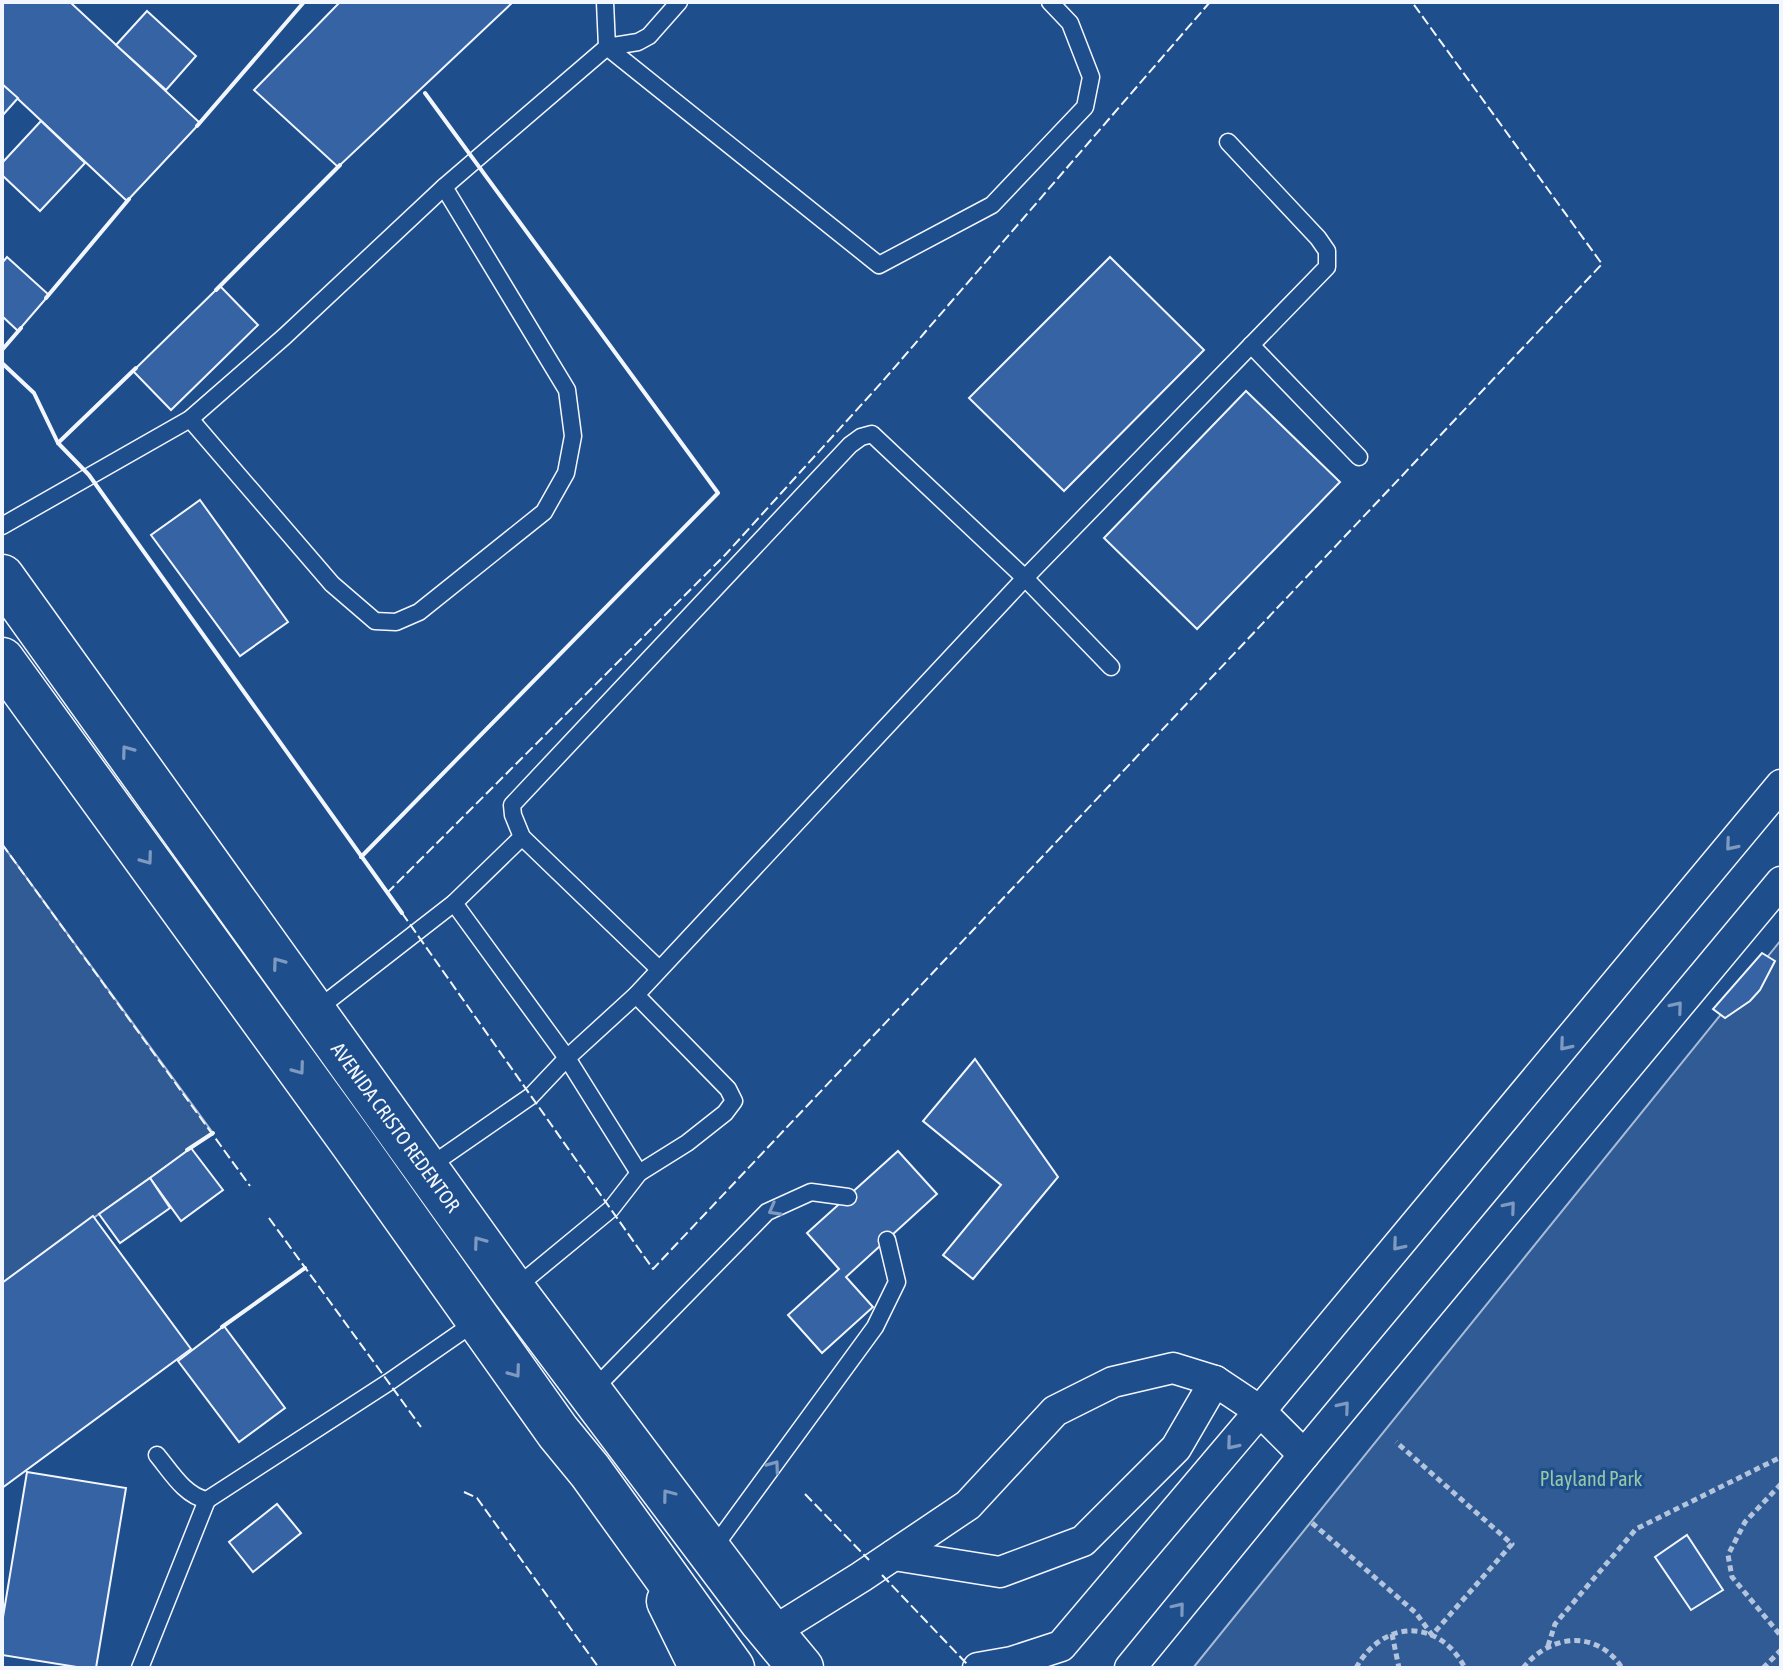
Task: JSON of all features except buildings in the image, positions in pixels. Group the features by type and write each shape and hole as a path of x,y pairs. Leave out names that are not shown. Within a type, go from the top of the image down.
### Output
{"highway":[{"name":"AVENIDA CRISTO REDENTOR","path":"2,577 513,1290 771,1633 801,1668"},
{"path":"2,660 343,1129 558,1432 636,1534 703,1648 732,1668"},
{"path":"703,1648 740,1668"}],"street":[{"path":"978,1668 1012,1662 1061,1646 1781,785"},
{"path":"1130,1668 1781,882"},
{"path":"771,1633 968,1505 1055,1411 1113,1382 1173,1368 1215,1381 1260,1411 1304,1455"},
{"path":"894,1555 1000,1572 1083,1541 1176,1448 1215,1381"}],"lane":[{"path":"605,2 607,47 879,265 992,205 1085,107 1091,77 1070,23 1050,2"},
{"path":"2,526 190,419 285,336 444,187 607,47 638,42 649,36 679,2"},
{"path":"426,1169 531,1096 567,1058 636,995 1025,578 1327,267 1327,251 1318,238 1228,142"},
{"path":"190,419 332,584 375,621 396,622 419,612 544,512 566,473 573,436 567,390 444,187"},
{"path":"1251,345 1359,457"},
{"path":"659,969 522,837 512,805 850,445 861,437 872,434 1025,578 1111,667"},
{"path":"314,1012 454,903 522,837"},
{"path":"454,903 567,1058 639,1173"},
{"path":"513,1290 611,1209 639,1173 687,1143 725,1113 734,1101 728,1089 636,995"},
{"path":"591,1392 767,1212 811,1192 848,1197"},
{"path":"711,1551 875,1327 897,1282 887,1240"},
{"path":"140,1668 207,1500 389,1382 478,1320"},
{"path":"157,1455 188,1491 207,1500"}],"path":[{"path":"1396,1442 1512,1544 1432,1635"},
{"path":"1548,1646 1555,1624 1636,1529 1781,1457"},
{"path":"1781,1484 1745,1522 1728,1555 1732,1577 1781,1636"},
{"path":"1312,1523 1416,1613 1432,1635"},
{"path":"1356,1668 1376,1642 1410,1630 1445,1641 1465,1668"},
{"path":"1392,1634 1399,1668"},
{"path":"1523,1668 1533,1655 1548,1646 1566,1641 1584,1641 1601,1647 1622,1668"},
{"path":"1763,1668 1781,1650"}],"shaded area":[{"path":"2,844 213,1133 2,1283"},
{"name":"Playland Park","path":"1781,940 1781,1668 1193,1668"}],"fence":[{"path":"387,893 725,555 882,382 1210,2"},
{"path":"402,913 653,1269 1602,264 1412,2"},
{"path":"2,844 250,1186"},
{"path":"269,1218 421,1427"},
{"path":"464,1492 477,1498 599,1668"},
{"path":"805,1494 869,1560"},
{"path":"882,1575 968,1665"}],"wall":[{"path":"197,126 304,2"},
{"path":"361,857 718,493 425,93"},
{"path":"216,290 340,165"},
{"path":"46,298 129,199"},
{"path":"2,350 21,328"},
{"path":"2,363 34,393 58,443 89,475 402,913"},
{"path":"58,443 136,368"},
{"path":"187,1150 213,1133"},
{"path":"222,1327 305,1268"}]}
